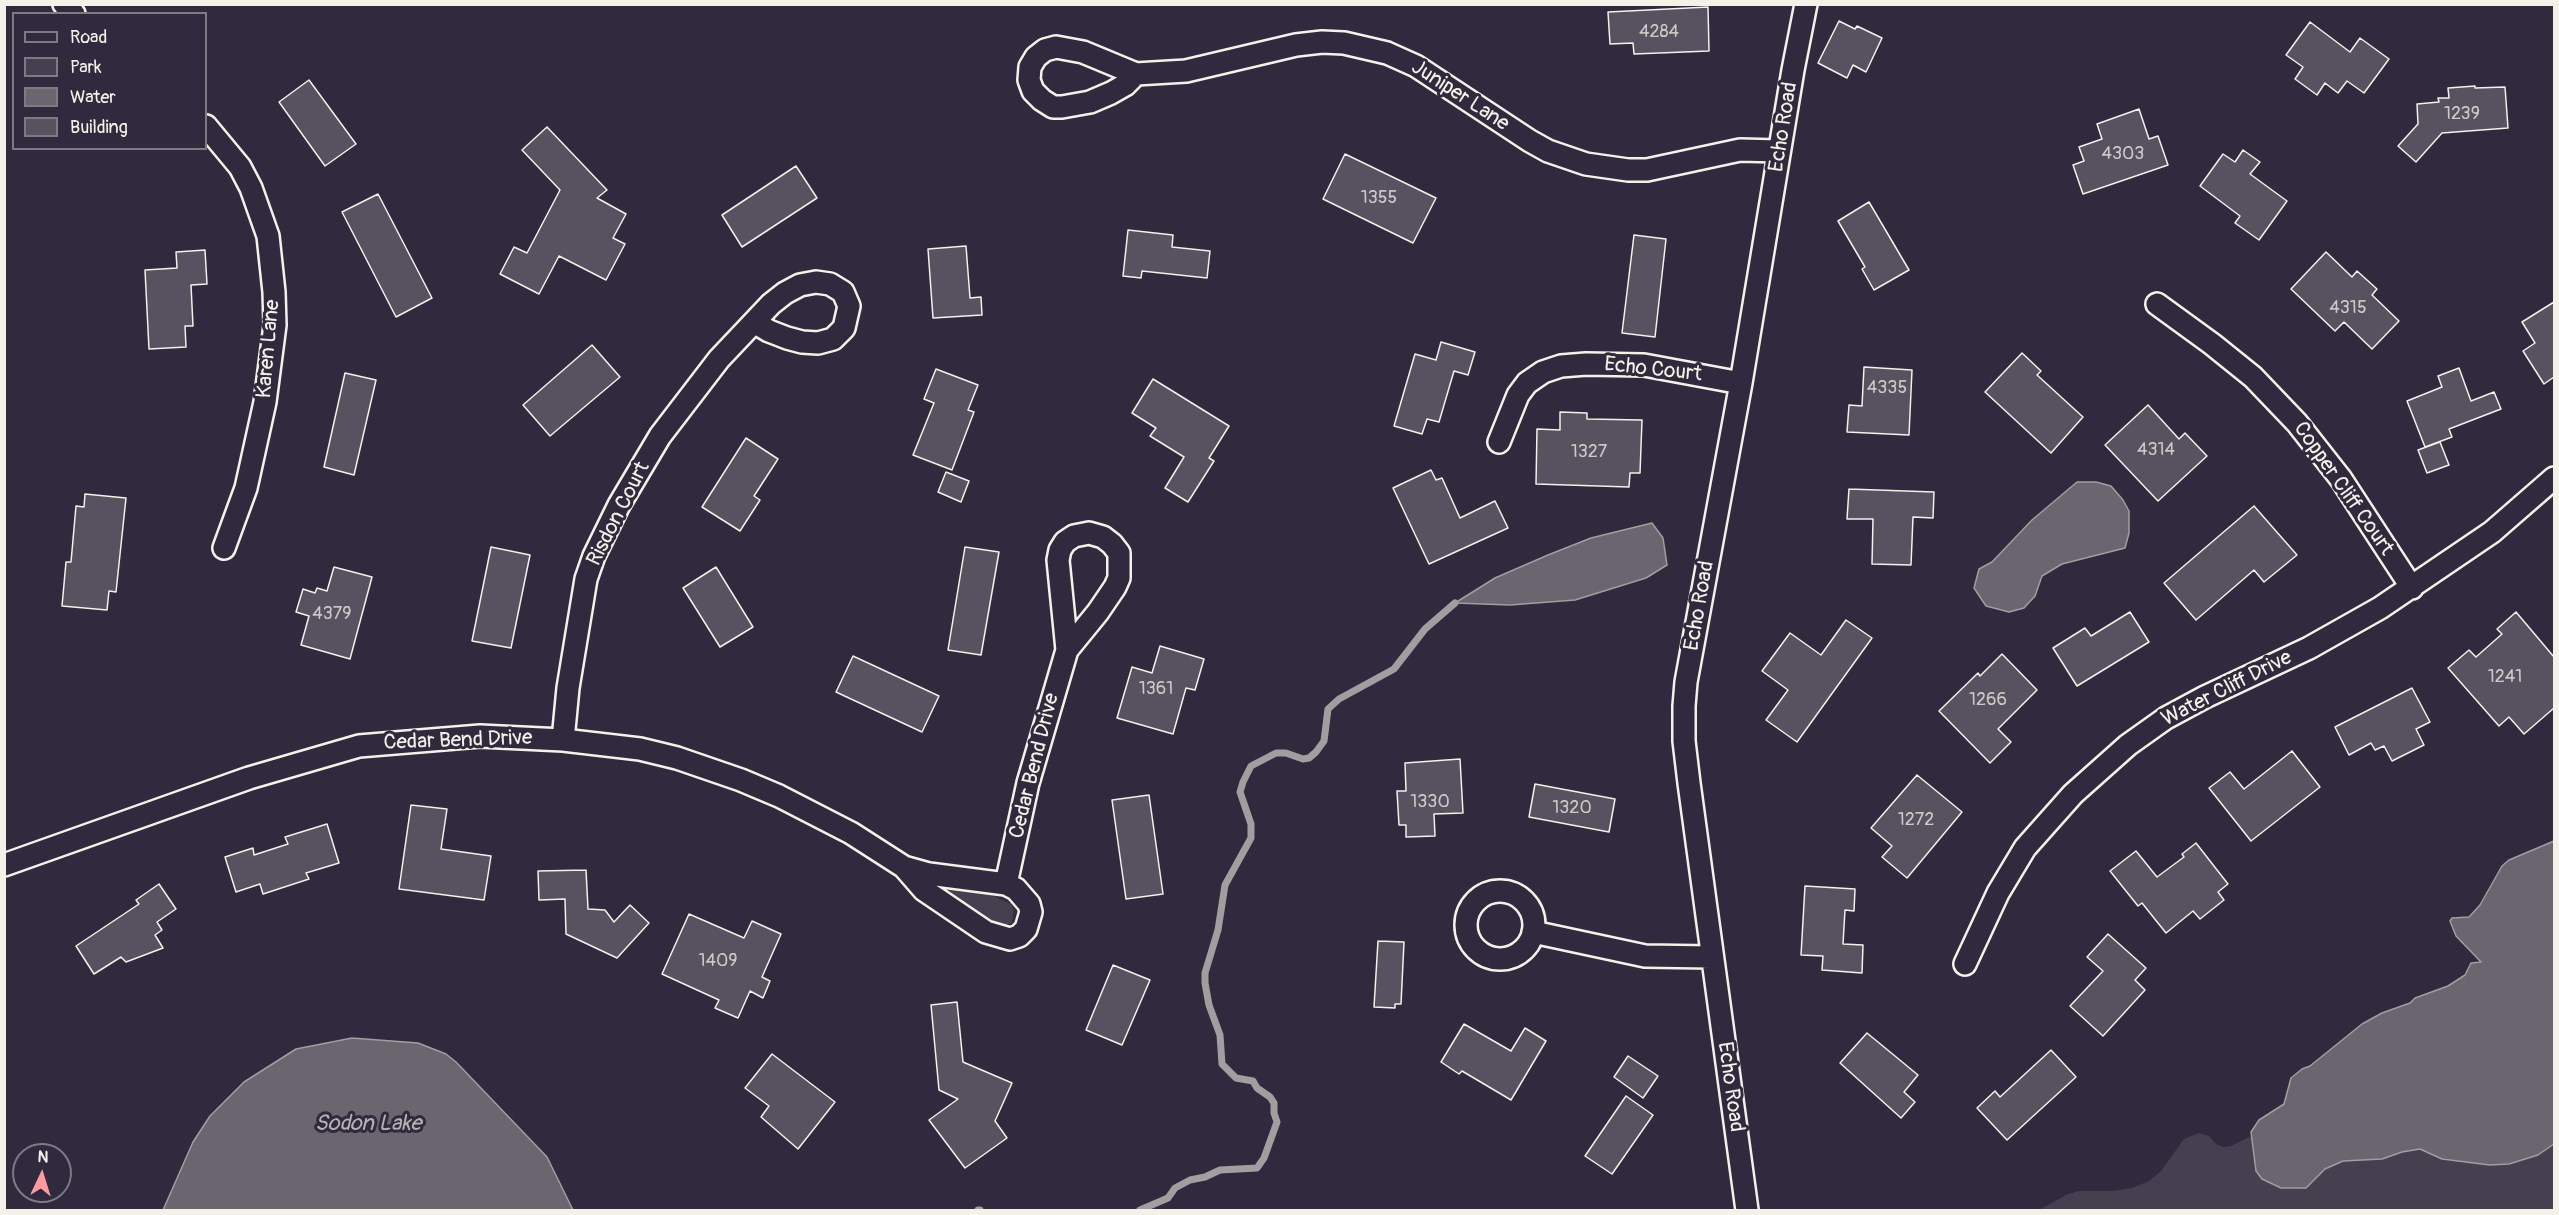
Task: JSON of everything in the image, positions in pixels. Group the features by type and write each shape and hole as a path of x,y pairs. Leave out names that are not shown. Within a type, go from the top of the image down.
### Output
{"street":[{"name":"Echo Road","path":"1747,1210 1688,772 1684,706 1686,682 1741,383 1806,4"},
{"name":"Juniper Lane","path":"1136,74 1186,70 1296,45 1322,42 1344,43 1387,53 1416,66 1530,141 1558,155 1586,164 1628,170 1647,170 1740,150 1779,151"},
{"name":"Karen Lane","path":"207,127 233,158 251,188 268,236 274,292 275,325 265,402 246,488 224,548"},
{"name":"Copper Cliff Court","path":"2157,304 2253,377 2297,423 2341,479 2412,588"},
{"name":"Risdon Court","path":"563,740 579,618 586,579 594,555 619,505 660,436 695,389 754,322"},
{"name":"Echo Court","path":"1499,442 1518,395 1527,383 1543,372 1561,366 1644,365 1741,383"},
{"name":"Water Cliff Drive","path":"1965,964 1998,893 2025,848 2073,794 2104,765 2166,718 2309,648 2412,588 2492,532 2554,478"},
{"name":"Cedar Bend Drive","path":"1006,884 1028,783 1067,650 1058,560 1060,550 1065,542 1074,536 1089,533 1103,537 1119,554 1119,578 1116,587 1098,612 1067,650"},
{"name":"Cedar Bend Drive","path":"4,865 249,778 359,746 480,736 563,740 640,749 719,771 779,796 851,833 904,867 924,890 986,932 1010,939 1019,936 1026,929 1031,912 1025,897 1006,884 929,874 904,867"},
{"path":"1533,932 1645,956 1712,957"}],"green space":[{"path":"960,888 988,893 1011,904 1014,910 1012,923 996,924 949,893 949,890"},
{"path":"2199,1133 2209,1136 2216,1144 2223,1147 2231,1146 2251,1136 2254,1144 2254,1162 2271,1184 2286,1189 2312,1183 2333,1164 2343,1161 2382,1159 2408,1150 2421,1149 2442,1159 2490,1165 2509,1164 2538,1155 2554,1144 2554,1210 2039,1210 2078,1191 2112,1191 2132,1188 2149,1181 2161,1171 2184,1139"}],"water":[{"path":"2077,482 2096,482 2111,486 2123,500 2129,511 2129,533 2125,548 2062,564 2042,576 2035,596 2024,608 2009,612 1986,606 1974,588 1979,569 1992,562 2032,520"},
{"path":"1652,523 1663,538 1667,565 1646,578 1575,600 1510,605 1455,603 1495,578 1548,555 1591,538"},
{"path":"2554,841 2554,1144 2538,1155 2509,1164 2490,1165 2442,1159 2420,1149 2382,1159 2343,1161 2325,1169 2306,1188 2281,1188 2262,1179 2256,1171 2251,1132 2259,1120 2284,1104 2291,1078 2310,1066 2362,1024 2382,1013 2410,1003 2415,998 2448,986 2465,975 2471,963 2481,962 2456,936 2450,921 2452,918 2469,917 2480,905 2502,866 2509,860"},
{"name":"Sodon Lake","path":"352,1038 418,1043 446,1054 547,1157 573,1210 163,1210 193,1142 210,1116 244,1082 296,1049"}],"building":[{"path":"1708,7 1709,51 1634,54 1633,43 1610,44 1608,12"},
{"path":"1839,21 1855,29 1857,26 1882,38 1866,72 1853,65 1847,78 1818,63"},
{"path":"2310,22 2350,52 2360,38 2389,59 2364,93 2347,81 2338,93 2325,83 2317,95 2295,79 2303,67 2286,55"},
{"path":"309,80 356,144 325,166 279,102"},
{"path":"2475,86 2475,88 2505,87 2508,128 2442,133 2416,162 2398,146 2418,124 2417,104 2439,102 2438,98 2449,98 2448,88"},
{"path":"2139,109 2149,139 2158,136 2168,165 2083,194 2073,165 2084,161 2079,147 2102,139 2097,124"},
{"path":"547,127 607,190 597,198 626,214 613,238 625,244 606,280 559,256 539,294 500,274 514,247 527,253 560,190 522,150"},
{"path":"2243,150 2260,162 2250,174 2287,201 2259,240 2235,223 2240,216 2200,186 2223,154 2235,162"},
{"path":"1345,154 1436,198 1413,243 1323,199"},
{"path":"796,166 817,198 742,247 722,215"},
{"path":"378,194 432,298 396,317 342,212"},
{"path":"1869,202 1909,270 1874,290 1862,269 1865,267 1838,221"},
{"path":"1128,230 1173,235 1172,247 1210,251 1207,278 1142,271 1141,278 1123,276"},
{"path":"1634,235 1666,239 1655,337 1622,333"},
{"path":"966,246 970,298 981,297 982,315 933,318 928,249"},
{"path":"205,250 207,284 191,285 193,326 185,326 186,347 149,349 145,270 177,268 176,252"},
{"path":"2326,252 2352,277 2357,271 2377,289 2372,295 2399,321 2372,349 2344,322 2335,331 2291,289"},
{"path":"2554,302 2554,377 2544,384 2523,351 2535,343 2522,322"},
{"path":"1441,342 1475,352 1468,375 1454,371 1439,422 1427,419 1422,434 1394,426 1415,354 1436,360"},
{"path":"592,345 620,377 550,436 523,405"},
{"path":"2022,353 2041,371 2037,375 2083,417 2051,453 1985,392"},
{"path":"1864,367 1912,370 1909,435 1847,432 1849,405 1862,406"},
{"path":"2459,368 2471,401 2494,392 2501,409 2449,429 2452,437 2425,447 2407,401 2442,387 2438,376"},
{"path":"936,369 978,385 968,410 974,412 952,470 913,455 934,403 924,399"},
{"path":"345,373 376,380 354,475 324,467"},
{"path":"1153,379 1229,426 1209,458 1214,461 1188,502 1165,488 1184,457 1150,436 1156,428 1132,413"},
{"path":"2148,405 2179,439 2185,433 2207,456 2158,501 2105,445"},
{"path":"1560,412 1587,413 1587,419 1642,420 1640,473 1630,473 1629,487 1536,484 1537,429 1560,430"},
{"path":"746,438 778,459 754,496 760,500 740,531 702,507"},
{"path":"2440,442 2449,465 2427,473 2418,450"},
{"path":"1431,470 1436,480 1442,478 1460,518 1495,501 1508,528 1429,564 1393,488"},
{"path":"946,472 969,481 961,502 938,492"},
{"path":"1849,489 1934,492 1933,518 1913,517 1911,565 1872,564 1873,519 1847,519"},
{"path":"85,494 126,498 116,592 109,591 107,610 62,606 66,562 71,562 76,506 84,507"},
{"path":"2254,506 2297,555 2264,582 2254,570 2196,620 2164,583"},
{"path":"491,547 530,555 511,648 472,641"},
{"path":"965,547 999,552 981,655 948,650"},
{"path":"334,567 372,577 350,659 301,645 309,616 296,612 303,589 315,593 317,588 327,591"},
{"path":"716,567 753,627 720,647 683,588"},
{"path":"2130,612 2149,642 2077,686 2053,648 2085,628 2091,636"},
{"path":"2516,612 2554,657 2554,708 2524,734 2509,717 2499,726 2448,668 2469,650 2476,657 2502,634 2497,629"},
{"path":"1846,620 1872,638 1797,742 1766,720 1788,690 1762,671 1790,633 1821,655"},
{"path":"1160,646 1204,659 1195,690 1186,688 1173,734 1117,718 1132,667 1152,673"},
{"path":"2002,654 2037,690 1998,729 2011,742 1990,763 1939,711 1978,673 1980,676"},
{"path":"853,656 939,696 922,732 836,692"},
{"path":"2412,688 2430,722 2416,729 2424,745 2392,761 2384,746 2375,750 2371,743 2349,755 2335,727"},
{"path":"2292,751 2320,787 2251,841 2209,788 2230,772 2244,789"},
{"path":"1460,759 1463,813 1434,814 1435,836 1406,837 1406,825 1399,825 1397,791 1406,791 1405,763"},
{"path":"1917,775 1962,812 1907,878 1882,857 1892,846 1871,828"},
{"path":"1535,784 1615,799 1609,832 1529,817"},
{"path":"1149,795 1163,894 1126,899 1112,800"},
{"path":"411,805 447,809 441,849 491,856 484,900 399,889"},
{"path":"327,824 339,863 306,873 309,879 263,894 260,884 236,892 225,857 253,848 254,855 288,844 285,837"},
{"path":"2196,843 2228,884 2218,892 2224,900 2200,919 2193,911 2166,933 2142,903 2138,906 2110,871 2136,851 2157,877 2184,857 2182,854"},
{"path":"586,870 588,909 605,910 614,922 630,905 649,923 617,958 566,934 565,899 539,900 538,871"},
{"path":"159,884 176,909 157,922 162,930 155,935 163,948 126,962 121,957 94,974 76,946 139,904 136,900"},
{"path":"1805,886 1855,889 1854,911 1845,910 1843,944 1863,945 1862,973 1822,970 1823,956 1801,955"},
{"path":"689,914 744,938 752,921 781,934 762,977 770,981 763,998 750,991 738,1018 715,1008 719,1000 662,974"},
{"path":"2108,934 2146,968 2135,980 2145,990 2103,1036 2070,1006 2103,971 2087,957"},
{"path":"1378,941 1404,942 1401,1004 1395,1004 1395,1008 1374,1007"},
{"path":"1113,965 1150,980 1122,1045 1086,1030"},
{"path":"957,1002 963,1062 1012,1083 995,1121 1007,1138 965,1168 929,1120 958,1099 939,1090 931,1005"},
{"path":"1464,1024 1511,1051 1525,1028 1546,1041 1511,1100 1462,1071 1459,1074 1441,1062"},
{"path":"1867,1033 1918,1075 1904,1092 1915,1102 1901,1118 1840,1063"},
{"path":"2051,1050 2076,1077 2007,1140 1977,1108 1995,1091 2000,1097"},
{"path":"772,1054 835,1102 798,1149 761,1117 769,1106 745,1088"},
{"path":"1628,1056 1658,1076 1643,1098 1614,1077"},
{"path":"1626,1096 1653,1115 1612,1174 1585,1156"}],"waterway":[{"path":"1140,1210 1168,1198 1175,1188 1190,1180 1205,1177 1220,1170 1257,1168 1264,1158 1277,1122 1274,1103 1270,1097 1257,1088 1253,1081 1236,1078 1222,1064 1220,1035 1209,1005 1205,983 1205,973 1218,930 1225,885 1251,838 1251,824 1240,792 1251,766 1276,753 1286,753 1303,759 1309,758 1324,741 1328,709 1339,699 1394,669 1425,629 1455,603"}]}
